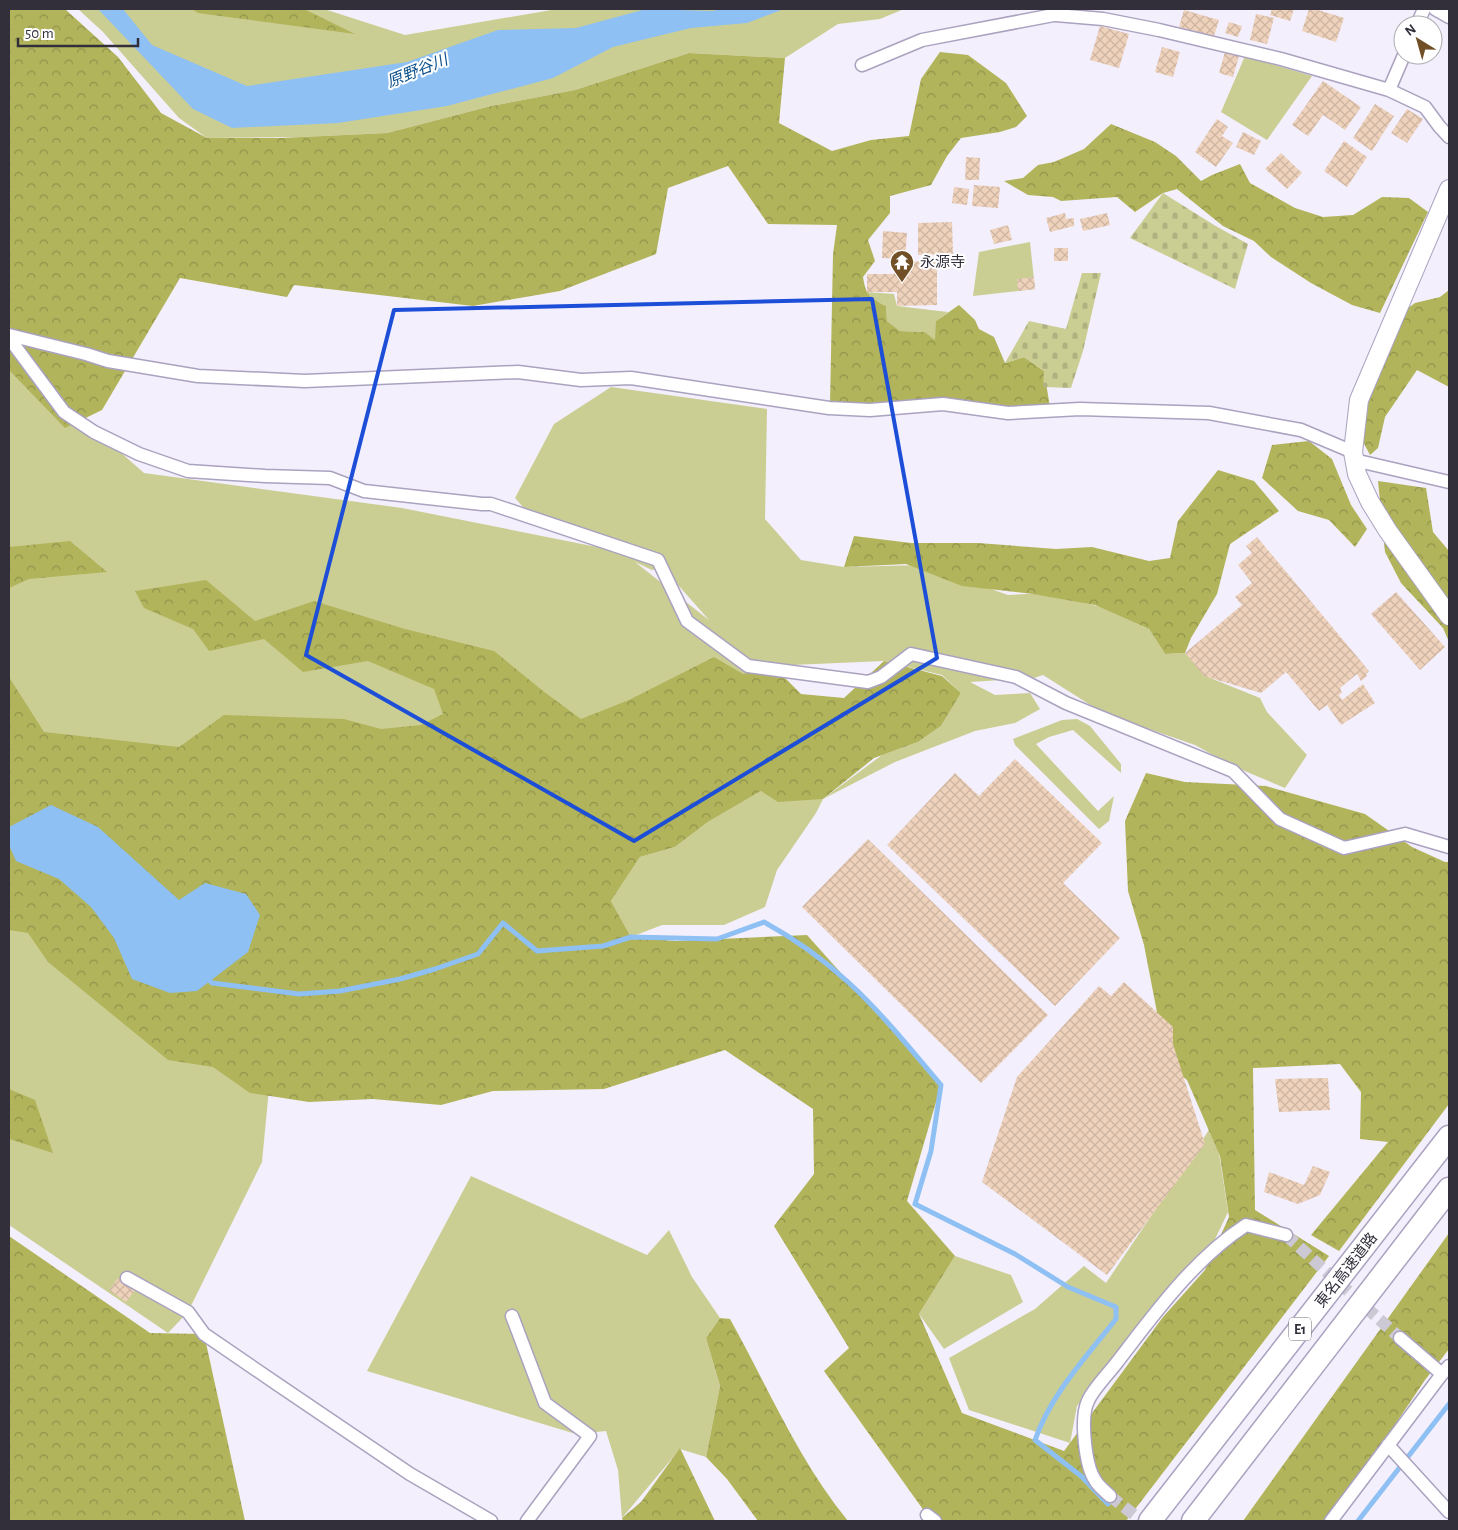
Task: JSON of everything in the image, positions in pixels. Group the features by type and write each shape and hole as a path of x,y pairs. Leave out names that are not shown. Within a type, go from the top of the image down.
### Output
{"highway":[{"name":"東名高速道路","path":"1150,1521 1449,1137"},
{"name":"E1","path":"1193,1521 1449,1189"}],"street":[{"path":"862,66 922,40 1086,9"},
{"path":"1435,9 1449,17"},
{"path":"1056,15 1103,19 1159,30 1281,59 1390,90 1425,107 1449,137"},
{"path":"1390,90 1400,65"},
{"path":"1449,189 1359,400 1353,456 1357,474 1388,531 1449,616"},
{"path":"9,337 86,354 108,361 198,376 305,381 518,372 580,380 631,378 829,408 870,410 943,404 1008,413 1080,409 1209,413 1301,430 1353,456 1449,482"},
{"path":"9,337 64,412 94,432 139,454 188,471 330,478 364,492 491,504 658,560 687,621 748,666 868,682 881,677 911,654 1016,677 1066,703 1234,771 1280,819 1344,848 1405,834 1449,847"},
{"path":"1110,1496 1094,1479 1087,1456 1084,1439 1088,1402 1149,1320 1224,1239 1246,1225 1286,1236"},
{"path":"127,1278 188,1312 204,1334 402,1468 491,1521"},
{"path":"512,1316 545,1403 590,1436 527,1521"},
{"path":"1331,1521 1445,1370 1400,1338"},
{"path":"1388,1445 1449,1512"}],"highlighted area":[{"path":"872,299 937,658 634,841 306,655 394,310"}],"green space":[{"path":"9,9 65,9 118,57 161,113 207,138 280,138 387,133 491,106 575,90 689,53 785,58 779,123 832,151 871,140 909,136 921,79 940,52 968,55 1006,83 1027,116 1016,127 1000,132 961,138 947,156 931,185 890,196 890,213 868,240 875,261 863,277 864,283 869,295 886,306 887,321 900,331 925,332 935,340 936,321 959,305 975,320 979,329 994,337 1005,363 1024,357 1044,371 1050,407 992,407 949,398 894,402 867,407 830,404 833,254 837,225 768,224 728,166 668,188 656,254 560,291 473,306 294,285 287,297 180,278 102,410 65,428 9,370"},
{"path":"78,9 324,9 405,35 557,9 904,9 880,19 838,24 785,58 689,53 575,90 491,106 387,133 301,137 207,138 179,118 103,32"},
{"path":"192,9 304,9 355,34 198,13"},
{"path":"1245,56 1312,76 1267,140 1221,112"},
{"path":"1111,124 1155,142 1176,156 1201,181 1240,164 1250,183 1295,208 1323,217 1353,215 1382,197 1409,198 1428,212 1380,313 1352,305 1311,283 1271,257 1254,241 1223,226 1177,189 1163,193 1135,212 1117,197 1061,201 1053,197 1028,195 1004,181 1023,178 1038,165 1054,162 1084,149"},
{"path":"1163,193 1248,244 1235,289 1130,238"},
{"path":"1030,242 1035,289 973,296 979,252"},
{"path":"1082,273 1101,273 1083,351 1071,388 1043,387 1044,371 1024,357 1005,363 1029,321 1066,329"},
{"path":"1449,290 1449,387 1417,370 1385,417 1378,448 1370,455 1358,432 1367,403 1408,308 1415,303 1440,297"},
{"path":"866,292 894,294 897,306 948,312 936,321 936,341 925,332 900,331 887,321 886,306 869,297"},
{"path":"9,354 144,473 402,508 602,548 531,516 515,498 554,424 611,387 767,409 765,519 801,560 844,567 923,565 1008,595 1050,593 1100,607 1149,629 1165,654 1185,653 1208,677 1260,698 1267,712 1307,755 1285,788 1233,766 1195,745 1103,713 1043,675 1034,678 970,682 995,695 1030,693 1040,709 1015,723 975,731 895,762 823,799 882,755 918,742 941,726 961,693 942,675 884,661 769,666 270,1078 262,1162 188,1312 168,1333 9,1225","holes":["635,562 652,570 663,568 709,620"]},
{"path":"1309,441 1332,459 1351,505 1367,529 1355,547 1329,520 1298,511 1262,478 1272,445"},
{"path":"1218,470 1254,481 1279,511 1230,544 1217,594 1191,638 1185,653 1165,654 1149,629 1095,605 1033,594 962,586 906,564 844,567 854,536 911,543 978,543 1056,549 1092,547 1149,561 1170,558 1178,521"},
{"path":"1378,481 1426,488 1433,532 1449,551 1449,642 1443,628 1401,583 1385,552"},
{"path":"70,541 107,572 29,579 9,588 9,547"},
{"path":"206,580 255,621 314,601 405,629 494,651 581,719 629,700 714,657 743,674 775,668 801,694 844,698 884,661 942,676 961,693 941,726 918,742 874,758 823,799 778,802 761,791 708,822 675,847 640,857 611,901 631,937 675,941 807,935 941,1085 907,1201 955,1256 919,1314 962,1413 1064,1451 1163,1317 1205,1270 1229,1217 1220,1156 1187,1080 1167,1064 1144,945 1128,891 1125,821 1146,773 1185,782 1266,786 1365,814 1412,847 1445,862 1449,862 1449,1104 1339,1251 1311,1235 1388,1142 1360,1139 1361,1092 1340,1064 1253,1068 1255,1210 1329,1256 1126,1521 935,1521 927,1515 824,1371 849,1348 774,1226 814,1174 813,1109 725,1050 604,1089 493,1091 441,1105 373,1099 309,1102 250,1093 213,1067 168,1060 48,962 28,933 9,930 9,677 44,732 179,747 224,715 344,719 381,729 421,725 443,714 434,689 368,661 303,672 264,639 209,651 193,629 144,608 135,591"},
{"path":"1077,719 1090,726 1121,764 1121,773 1073,730 1049,737 1036,744 1098,811 1114,796 1109,821 1099,829 1015,745 1013,739 1062,720"},
{"path":"761,791 823,799 816,813 777,870 765,907 724,925 662,925 631,937 611,901 640,857 675,847 708,822"},
{"path":"9,1089 35,1100 53,1153 9,1139"},
{"path":"1209,1130 1219,1153 1228,1212 1207,1256 1077,1406 1070,1443 969,1410 949,1358 1035,1309 1084,1266 1106,1283"},
{"path":"471,1176 647,1255 669,1230 692,1277 720,1318 706,1338 720,1386 706,1457 680,1449 622,1518 618,1470 606,1431 576,1434 367,1371"},
{"path":"1449,1233 1449,1349 1425,1380 1330,1521 1243,1521"},
{"path":"9,1236 150,1333 204,1334 245,1521 9,1521"},
{"path":"955,1256 1011,1275 1023,1302 944,1349 919,1314"},
{"path":"720,1318 730,1319 784,1423 830,1498 848,1521 758,1521 727,1479 706,1457 720,1386 706,1338"},
{"path":"680,1448 715,1521 623,1521 622,1518 641,1502"}],"water":[{"name":"原野谷川","path":"98,9 123,9 152,45 247,86 407,62 498,30 576,28 646,9 713,11 719,9 784,9 747,23 691,28 613,47 553,78 447,106 338,123 232,128 193,109"},
{"path":"51,805 98,827 179,900 205,883 246,894 260,915 248,952 197,991 170,993 132,979 114,938 91,907 59,879 16,861 9,845 9,827"}],"building":[{"path":"1272,9 1294,9 1290,21 1270,15"},
{"path":"1309,9 1344,18 1336,42 1302,31"},
{"path":"1184,10 1219,20 1214,36 1179,27"},
{"path":"1256,14 1274,18 1267,44 1250,40"},
{"path":"1229,22 1242,26 1238,37 1225,33"},
{"path":"1100,26 1129,34 1119,68 1090,60"},
{"path":"1162,47 1180,52 1173,77 1155,72"},
{"path":"1225,52 1239,56 1233,77 1219,73"},
{"path":"1323,81 1361,107 1345,130 1323,115 1308,136 1292,125"},
{"path":"1375,104 1394,116 1372,151 1353,138"},
{"path":"1407,109 1423,119 1407,143 1391,133"},
{"path":"1217,119 1228,127 1222,136 1233,143 1216,167 1195,152"},
{"path":"1243,132 1261,141 1254,155 1236,147"},
{"path":"1344,141 1367,157 1347,187 1324,171"},
{"path":"1281,153 1302,173 1287,189 1265,169"},
{"path":"966,157 980,158 979,180 965,180"},
{"path":"974,185 1000,187 998,208 972,206"},
{"path":"954,187 969,189 967,205 952,203"},
{"path":"1065,213 1066,219 1074,218 1074,226 1050,232 1046,218"},
{"path":"1107,213 1110,225 1083,231 1080,219"},
{"path":"952,222 953,254 918,255 918,223"},
{"path":"1008,225 1012,240 994,244 990,230"},
{"path":"883,231 907,233 905,259 882,258"},
{"path":"1054,248 1068,248 1068,261 1054,261"},
{"name":"永源寺","path":"937,261 937,305 897,306 897,292 867,292 867,274 894,274 894,262"},
{"path":"1034,277 1035,289 1018,291 1017,279"},
{"path":"1257,537 1369,671 1366,674 1367,676 1361,681 1357,674 1340,688 1342,693 1339,695 1342,700 1363,684 1375,703 1341,725 1327,705 1319,711 1286,672 1261,693 1204,676 1185,653 1242,605 1235,597 1252,583 1238,565 1252,553 1246,546"},
{"path":"1396,592 1445,647 1420,670 1371,614"},
{"path":"1015,759 1102,843 1063,883 1120,938 1055,1006 887,845 955,773 979,796"},
{"path":"868,839 1048,1015 981,1083 802,907"},
{"path":"1124,982 1173,1027 1173,1044 1205,1144 1107,1275 982,1182 1017,1077 1099,986 1111,996"},
{"path":"1328,1078 1330,1110 1279,1112 1275,1079"},
{"path":"1313,1166 1330,1172 1320,1195 1298,1204 1264,1192 1269,1172 1304,1185"},
{"path":"118,1278 135,1290 126,1302 109,1290"}],"waterway":[{"path":"205,976 212,983 299,994 340,991 400,979 478,954 503,923 537,951 603,946 631,937 717,939 764,922 775,928 818,957 861,994 941,1085 931,1151 915,1204 1015,1254 1068,1287 1116,1307 1116,1319 1060,1391 1050,1407 1035,1440 1081,1476 1108,1504"},
{"path":"1358,1521 1449,1404"}],"tunnel":[{"path":"1286,1235 1400,1338"},
{"path":"1110,1496 1142,1521"}],"place":[{"name":"永源寺","path":"902,283"}]}
